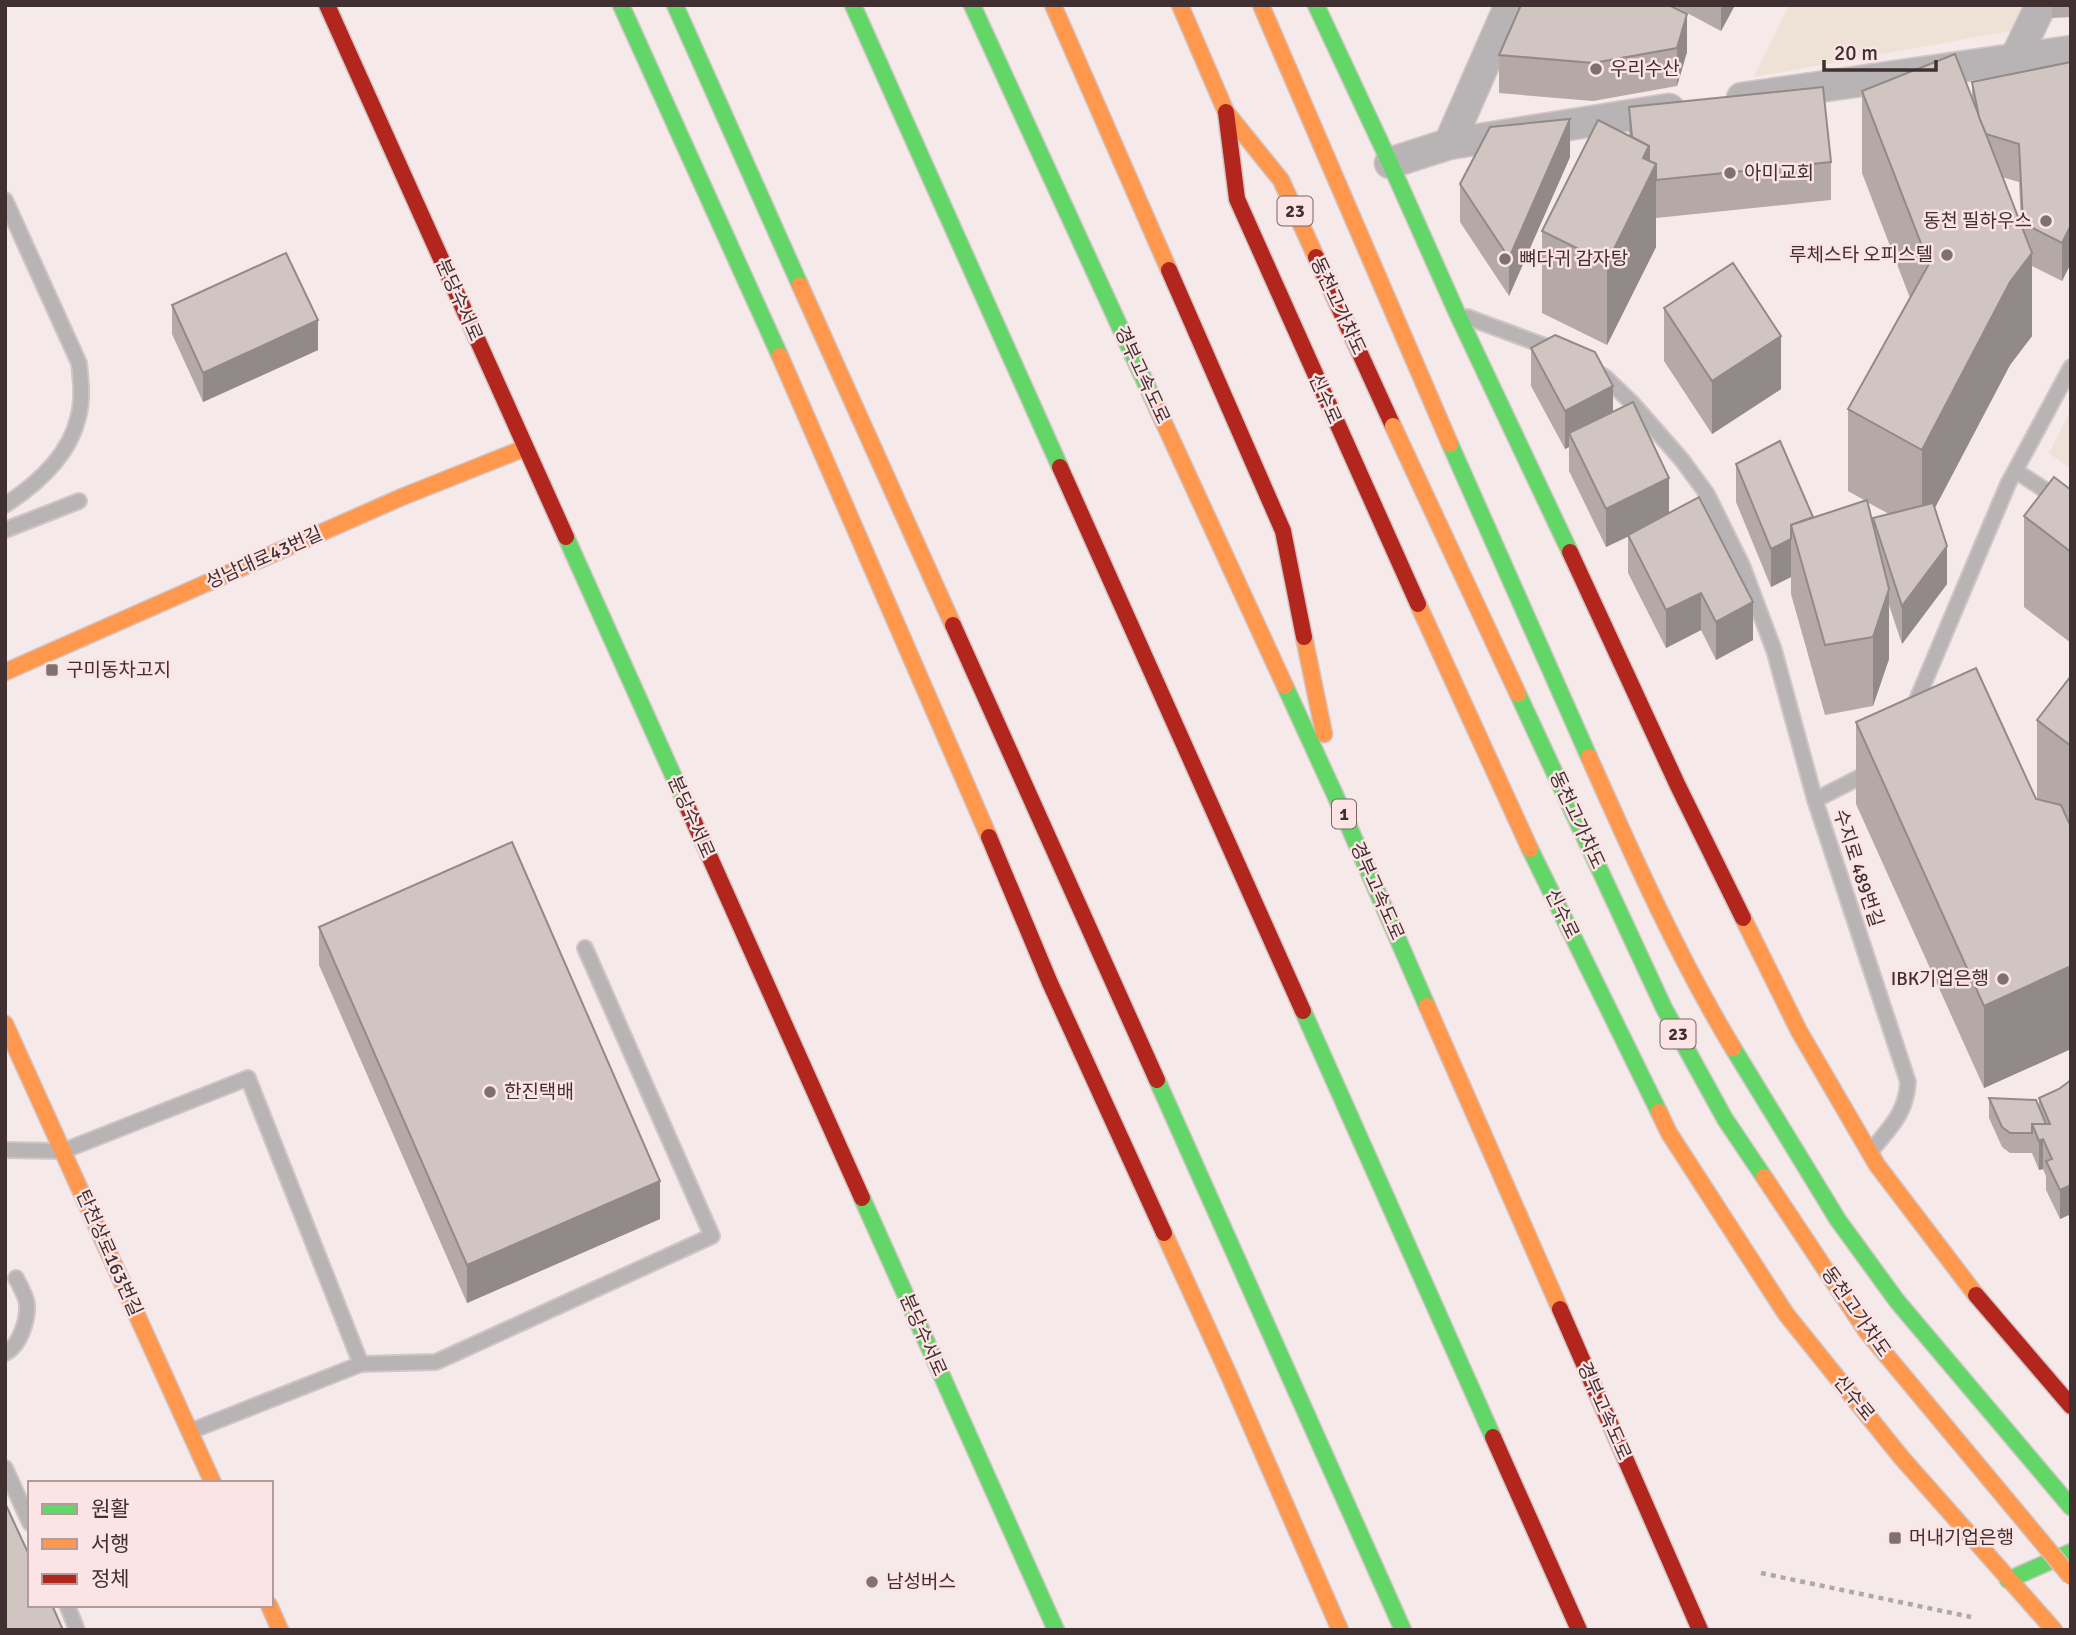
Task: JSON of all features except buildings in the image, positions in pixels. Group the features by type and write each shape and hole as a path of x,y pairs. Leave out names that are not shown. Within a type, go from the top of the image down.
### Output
{"main road":[{"name":"분당수서로","path":"327,5 1056,1630"},
{"path":"621,5 732,248 988,833 1051,984 1223,1361 1340,1630"},
{"path":"676,5 1403,1630"},
{"path":"853,5 1579,1630"},
{"name":"경부고속도로","path":"972,5 1336,797 1700,1630"},
{"path":"1053,5 1283,531 1336,797"},
{"name":"동천고가차도","path":"1180,5 1226,112 1281,180 1664,1008 1725,1119 1867,1332 2071,1577"},
{"name":"동천고가차도","path":"1261,5 1436,411 1643,878 1714,1016 1838,1220 1896,1301 2071,1507"},
{"path":"1316,5 1678,786 1793,1019 1877,1165 1982,1303 2071,1406"},
{"name":"신수로","path":"1226,112 1237,199 1349,454 1534,859 1669,1133 1786,1314 1902,1457 2054,1630"},
{"name":"성남대로43번길","path":"5,672 402,497 525,448"},
{"name":"탄천상로163번길","path":"5,1024 212,1481"},
{"path":"2008,1580 2071,1552"},
{"path":"270,1607 280,1630"}],"street":[{"path":"1450,144 1510,5"},
{"path":"2015,59 2041,5"},
{"path":"1390,163 1450,144 1827,84 2071,51"}],"lane":[{"path":"5,200 79,363 81,387 78,418 69,440 53,465 28,490 5,505"},
{"path":"1457,313 1563,353 1605,377 1632,403 1682,460 1707,494 1742,565 1774,650 1815,800"},
{"path":"1909,719 2008,484 2071,368"},
{"path":"2016,471 2071,506"},
{"path":"5,530 79,501"},
{"name":"수지로 489번길","path":"1870,1152 1903,1110 1908,1082 1815,800 1883,764"},
{"path":"190,1431 361,1364 436,1362 712,1236 585,948"},
{"path":"5,1150 63,1151 248,1078 361,1364"},
{"path":"5,1353 11,1350 24,1329 27,1303 16,1278"},
{"path":"5,1468 28,1519"},
{"path":"67,1607 77,1630"}],"path":[{"path":"1761,1573 1971,1617"}],"shaded area":[{"path":"1789,5 2022,5 2010,31 1754,77"},
{"path":"2071,409 2071,469 2049,453"}],"traffic: fast":[{"path":"621,5 780,356"},
{"path":"675,5 800,285"},
{"path":"853,5 1060,467"},
{"path":"972,5 1158,410"},
{"path":"1316,5 1570,552"},
{"path":"1450,444 1589,757"},
{"path":"566,537 686,804"},
{"path":"1285,686 1427,1006"},
{"path":"1518,694 1664,1008 1725,1119 1764,1177"},
{"path":"1530,849 1659,1112"},
{"path":"1303,1011 1493,1437"},
{"path":"1733,1048 1838,1220 1897,1301 2071,1507"},
{"path":"1157,1080 1403,1630"},
{"path":"862,1198 1056,1630"},
{"path":"2008,1580 2071,1552"}],"traffic: slow":[{"path":"1053,5 1169,270"},
{"path":"1180,5 1226,112 1281,180 1316,257"},
{"path":"1261,5 1450,444"},
{"path":"800,285 953,625"},
{"path":"780,356 989,837"},
{"path":"1158,410 1285,686"},
{"path":"1393,426 1518,694"},
{"path":"5,672 402,497 525,448"},
{"path":"1418,604 1530,849"},
{"path":"1304,637 1324,734"},
{"path":"1589,757 1674,941 1733,1048"},
{"path":"1743,918 1799,1031 1877,1165 1976,1295"},
{"path":"1427,1006 1560,1309"},
{"path":"5,1024 212,1481"},
{"path":"1659,1112 1669,1133 1786,1314 1901,1457 2054,1630"},
{"path":"1764,1177 1867,1332 2071,1577"},
{"path":"1164,1233 1340,1630"},
{"path":"270,1607 280,1630"}],"traffic: jam":[{"path":"327,5 566,537"},
{"path":"1226,112 1237,199 1418,604"},
{"path":"1316,257 1393,426"},
{"path":"1169,270 1283,531 1304,637"},
{"path":"1060,467 1303,1011"},
{"path":"1570,552 1678,786 1743,918"},
{"path":"953,625 1157,1080"},
{"path":"686,804 862,1198"},
{"path":"989,837 1050,983 1164,1233"},
{"path":"1976,1295 2071,1406"},
{"path":"1560,1309 1700,1630"},
{"path":"1493,1437 1579,1630"}],"place":[{"name":"우리수산","path":"1596,69"},
{"name":"아미교회","path":"1730,173"},
{"name":"동천 필하우스","path":"2046,221"},
{"name":"루체스타 오피스텔","path":"1947,255"},
{"name":"뼈다귀 감자탕","path":"1505,259"},
{"name":"구미동차고지","path":"52,670"},
{"name":"IBK기업은행","path":"2003,979"},
{"name":"한진택배","path":"490,1092"},
{"name":"머내기업은행","path":"1895,1538"},
{"name":"남성버스","path":"872,1582"}]}
